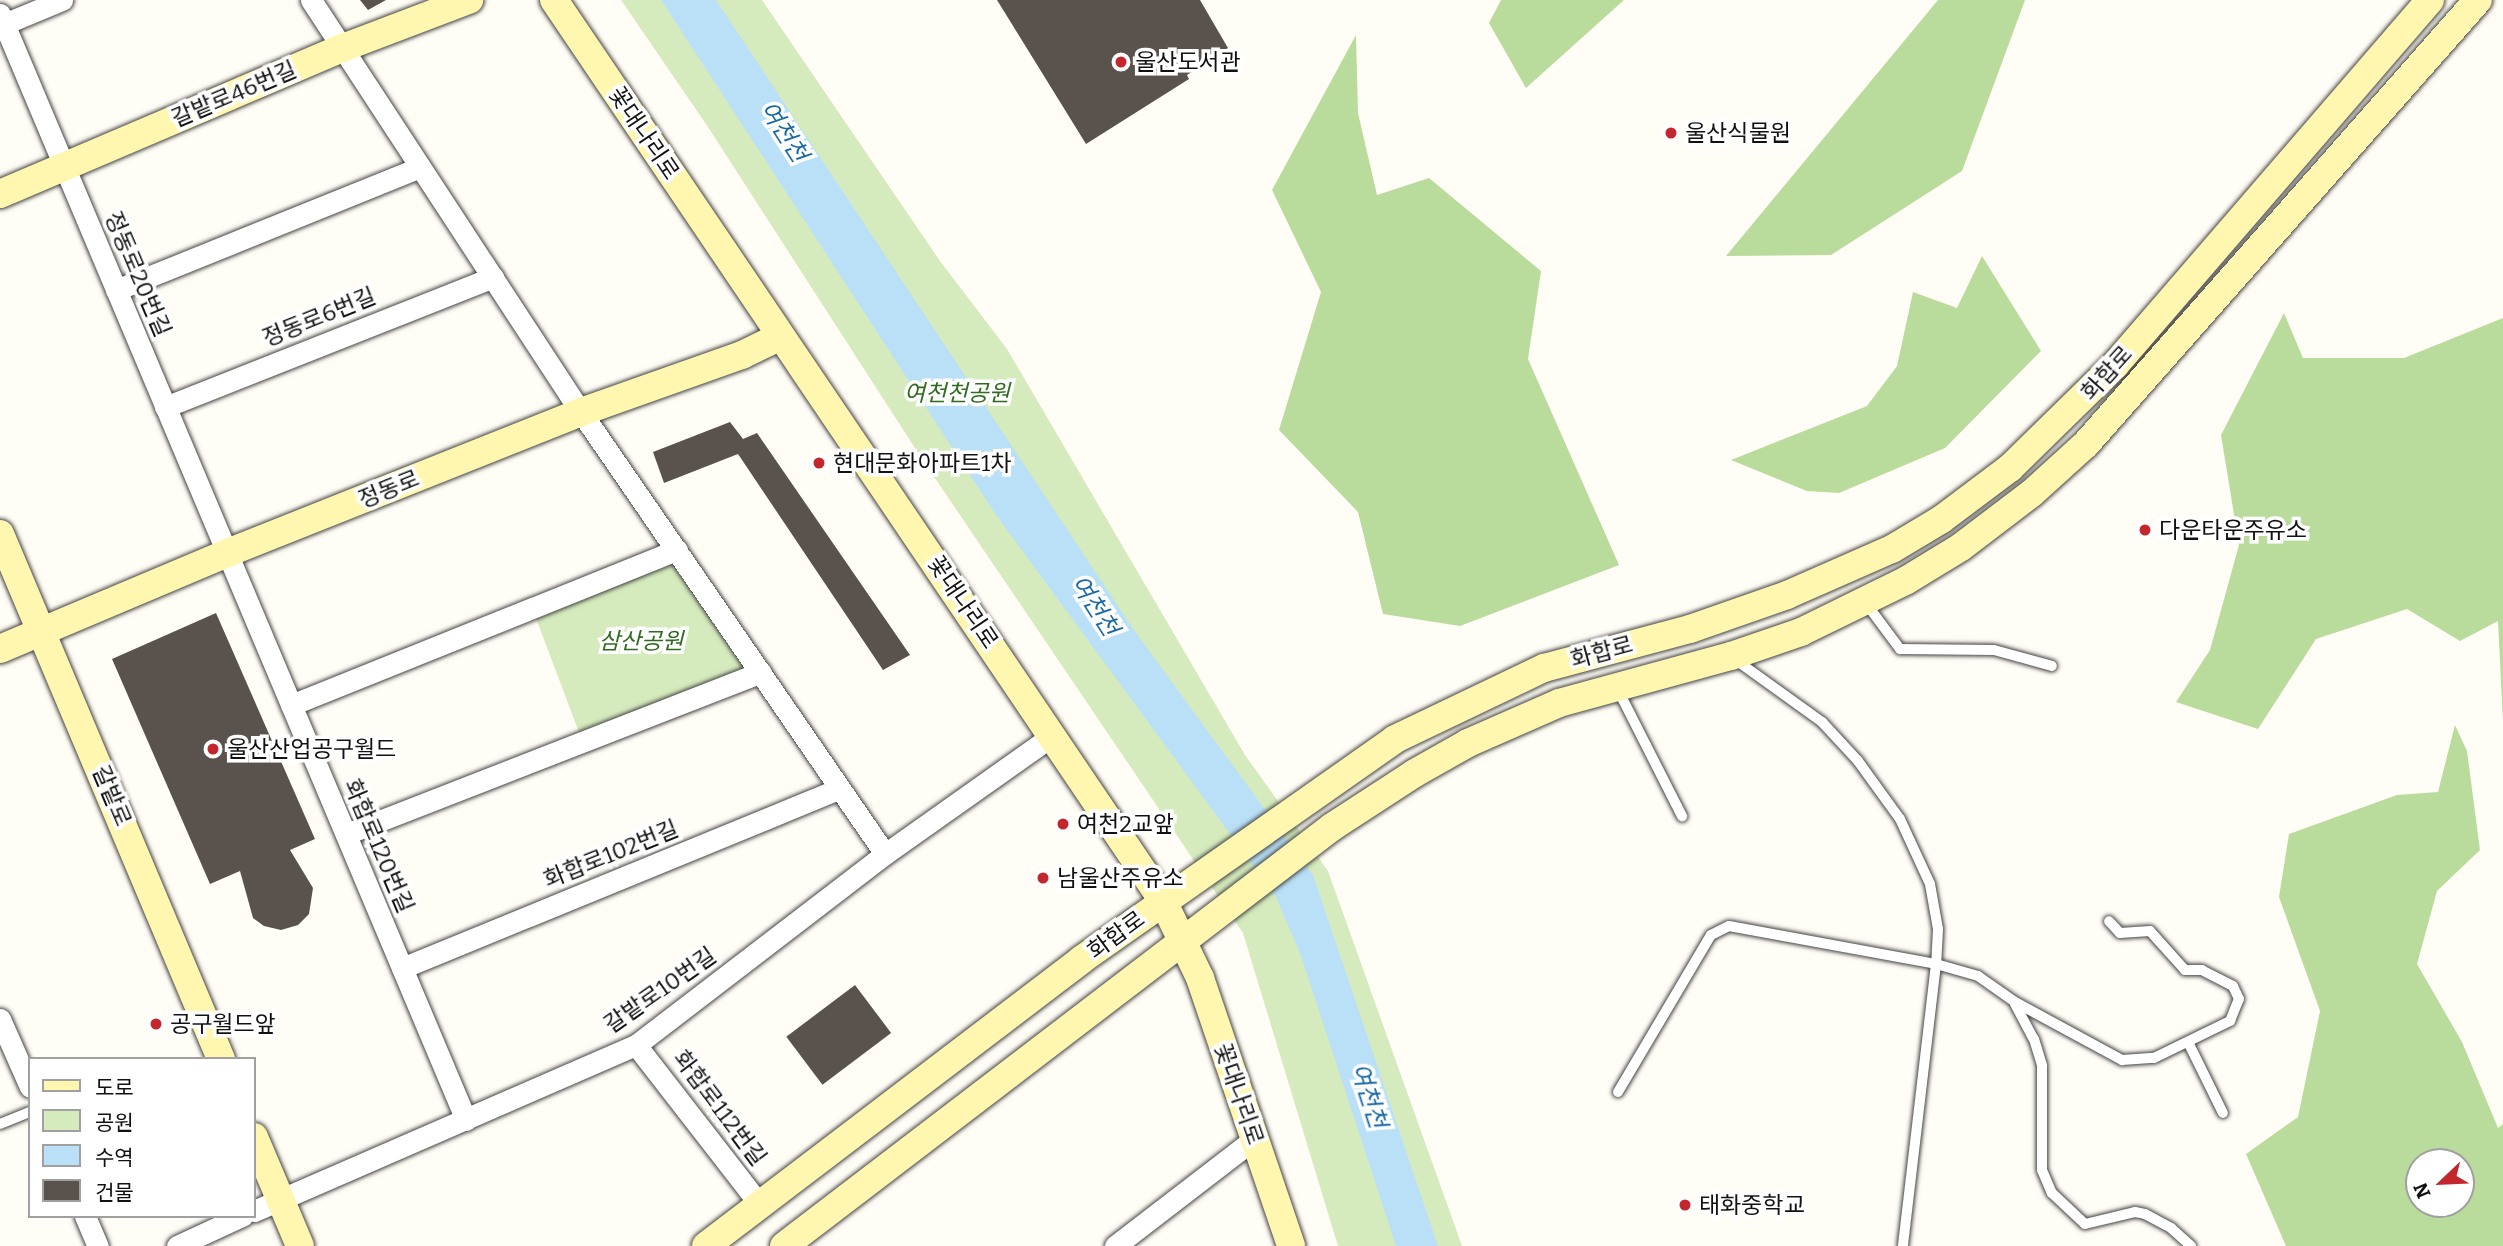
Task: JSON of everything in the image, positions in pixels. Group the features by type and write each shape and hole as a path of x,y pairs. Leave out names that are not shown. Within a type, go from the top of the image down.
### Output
{"main road":[{"name":"갈밭로46번길","path":"0,194 345,47 469,0"},
{"name":"꽃대나리로","path":"554,0 1163,901 1183,941 1291,1246"},
{"name":"화합로","path":"706,1246 1163,901 1308,797 1395,739 1496,688 1586,655 1735,615 1860,564 1942,519 2010,468 2115,365 2430,0"},
{"name":"화합로","path":"784,1246 1332,827 1468,743 1559,703 1731,656 1866,602 1961,547 2032,494 2086,444 2478,0"},
{"name":"정동로","path":"0,649 227,553 581,412 742,355 781,336"},
{"name":"갈밭로","path":"0,534 220,1057"},
{"path":"256,1142 300,1246"}],"street":[{"path":"2,19 62,0"},
{"path":"311,0 345,47 345,55 418,168 493,276 581,412 885,854"},
{"name":"정동로20번길","path":"2,19 227,553"},
{"path":"116,290 418,168"},
{"name":"정동로6번길","path":"165,407 493,276"},
{"path":"291,705 677,550"},
{"name":"화합로120번길","path":"227,553 466,1120"},
{"path":"346,834 761,673"},
{"name":"갈밭로10번길","path":"256,1210 636,1045 885,854 1053,735"},
{"name":"화합로102번길","path":"402,968 839,789"},
{"path":"0,1019 28,1082"},
{"name":"화합로112번길","path":"636,1045 760,1205"},
{"path":"1115,1246 1254,1139"},
{"path":"86,1218 98,1246"},
{"path":"177,1246 238,1218"}],"lane":[{"path":"1866,602 1900,649 1994,650 2052,666"},
{"path":"1731,656 1822,723 1879,788 1919,855 1930,884 1938,929 1936,964 1903,1246"},
{"path":"1616,686 1682,816"},
{"path":"1618,1092 1629,1067 1719,929 1742,926 1936,964 1978,976 2015,1002 2122,1059 2154,1058 2230,1021 2237,1008 2237,990 2210,973 2185,970 2154,933 2138,929 2120,933 2109,921"},
{"path":"2015,1002 2034,1039 2042,1066 2042,1170 2052,1194 2085,1224 2135,1212 2146,1214 2171,1228 2191,1246"},
{"path":"2188,1042 2223,1113"},
{"path":"0,1124 28,1113"}],"green space":[{"name":"여천천공원","path":"621,0 762,0 940,261 1007,349 1245,755 1328,871 1462,1246 1338,1246 1243,933 922,459 708,127"},
{"path":"1501,0 1624,0 1526,88 1489,23"},
{"path":"1938,0 2025,0 1962,171 1831,255 1726,256"},
{"path":"1356,35 1358,113 1377,195 1429,178 1541,271 1528,359 1619,565 1460,626 1383,614 1358,512 1279,430 1321,292 1272,190"},
{"path":"1982,256 2041,351 1945,448 1839,493 1807,491 1731,460 1867,406 1897,366 1913,292 1957,308"},
{"path":"2284,313 2303,358 2404,358 2503,318 2503,722 2498,621 2460,641 2407,609 2316,639 2258,729 2176,702 2210,650 2239,545 2221,435"},
{"name":"삼산공원","path":"675,558 751,669 580,735 534,613"},
{"path":"2455,725 2467,751 2480,850 2437,891 2417,964 2462,1042 2498,1128 2503,1124 2503,1246 2286,1246 2246,1154 2298,1117 2320,1011 2279,897 2289,834 2397,795 2438,792"}],"water":[{"name":"여천천","path":"661,0 716,0 1133,629 1313,875 1438,1246 1396,1246 1300,953 1275,895 996,515"}],"building":[{"path":"360,0 386,0 368,10"},
{"name":"울산도서관","path":"997,0 1200,0 1228,48 1187,75 1189,79 1086,144"},
{"path":"730,422 743,439 757,433 910,655 883,670 738,454 664,483 653,452"},
{"name":"울산산업공구월드","path":"216,613 315,839 290,850 313,888 309,914 298,925 281,930 264,926 253,918 240,871 210,884 112,659"},
{"path":"855,985 891,1033 822,1085 786,1037"}],"place":[{"name":"울산도서관","path":"1121,62"},
{"name":"울산식물원","path":"1671,133"},
{"name":"현대문화아파트1차","path":"819,463"},
{"name":"다운타운주유소","path":"2145,530"},
{"name":"울산산업공구월드","path":"213,749"},
{"name":"여천2교앞","path":"1063,824"},
{"name":"남울산주유소","path":"1043,878"},
{"name":"공구월드앞","path":"156,1024"},
{"name":"태화중학교","path":"1685,1205"}]}
